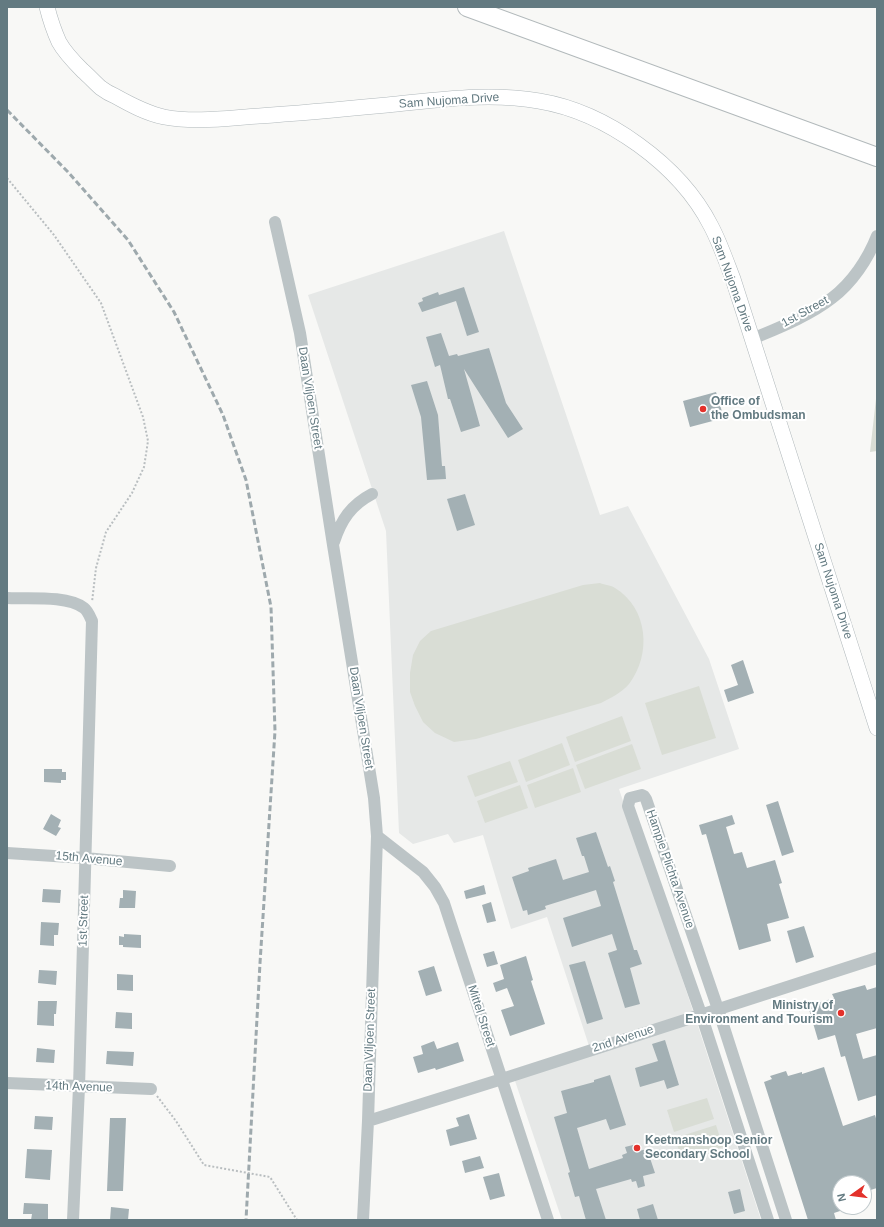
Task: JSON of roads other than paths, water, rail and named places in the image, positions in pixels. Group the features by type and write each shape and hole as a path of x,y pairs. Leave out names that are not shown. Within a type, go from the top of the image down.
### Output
{"highway":[{"path":"467,7 869,154"}],"main road":[{"name":"Sam Nujoma Drive","path":"47,7 51,22 60,42 72,60 102,89 135,108 151,114 166,117 207,120 290,114 471,96 507,97 541,101 578,111 614,128 645,149 673,174 694,199 711,225 723,252 874,711 877,728"}],"street":[{"name":"Daan Viljoen Street","path":"274,222 300,333 374,798 378,836 363,1220"},
{"name":"1st Street","path":"752,339 799,318 832,298 856,275 877,236"},
{"path":"333,545 339,527 350,511 364,498 372,494"},
{"name":"1st Street","path":"7,598 62,600 75,603 85,609 92,621 79,1087 73,1220"},
{"name":"Hampie Plichta Avenue","path":"768,1220 701,1014 628,806 630,798 642,795 646,799 718,1009 786,1220"},
{"name":"Mittel Street","path":"378,836 423,872 435,886 444,903 548,1220"},
{"name":"15th Avenue","path":"7,853 86,858 170,866"},
{"name":"2nd Avenue","path":"368,1121 877,958"},
{"name":"14th Avenue","path":"7,1083 151,1089"}],"railway":[{"path":"7,110 68,172 128,240 174,312 223,415 246,480 271,607 275,731 260,963 246,1220"}],"place":[{"name":"Office of the Ombudsman","path":"703,409"},
{"name":"Ministry of Environment and Tourism","path":"841,1013"},
{"name":"Keetmanshoop Senior Secondary School","path":"637,1148"}]}
